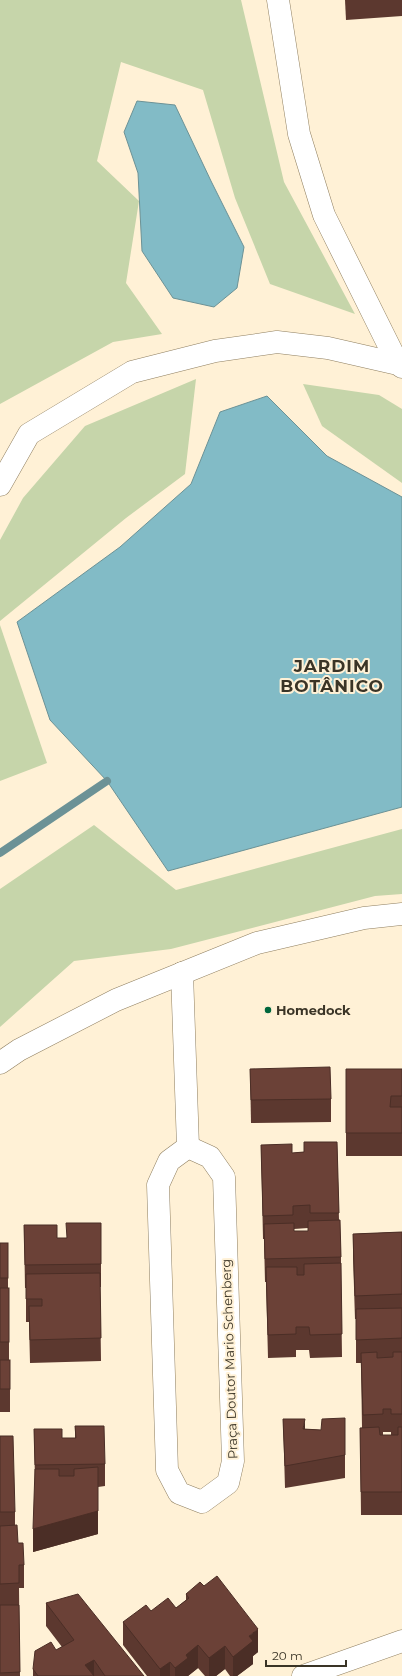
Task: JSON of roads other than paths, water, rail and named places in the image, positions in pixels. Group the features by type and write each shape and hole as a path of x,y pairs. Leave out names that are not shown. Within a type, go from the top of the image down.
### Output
{"street":[{"path":"278,0 299,134 324,215 401,364"},
{"path":"0,485 29,434 132,372 215,351 277,342 328,348 401,364"},
{"path":"0,1063 19,1050 116,1000 257,943 364,918 402,914"},
{"path":"182,973 188,1147"},
{"name":"Praça Doutor Mario Schenberg","path":"188,1147 210,1157 224,1177 233,1461 228,1483 202,1502 179,1493 167,1470 158,1185 169,1161 188,1147"},
{"path":"303,1676 402,1641"}],"water":[{"path":"137,101 175,105 244,247 237,288 214,307 173,298 142,251 138,173 124,132"},
{"path":"267,396 327,456 402,497 402,807 168,871 107,781 50,720 17,622 120,547 191,484 220,412"}],"waterway":[{"path":"0,853 107,781"}],"place":[{"name":"Homedock","path":"268,1010"}],"district":[{"name":"JARDIM BOTÂNICO","path":"332,676"}]}
